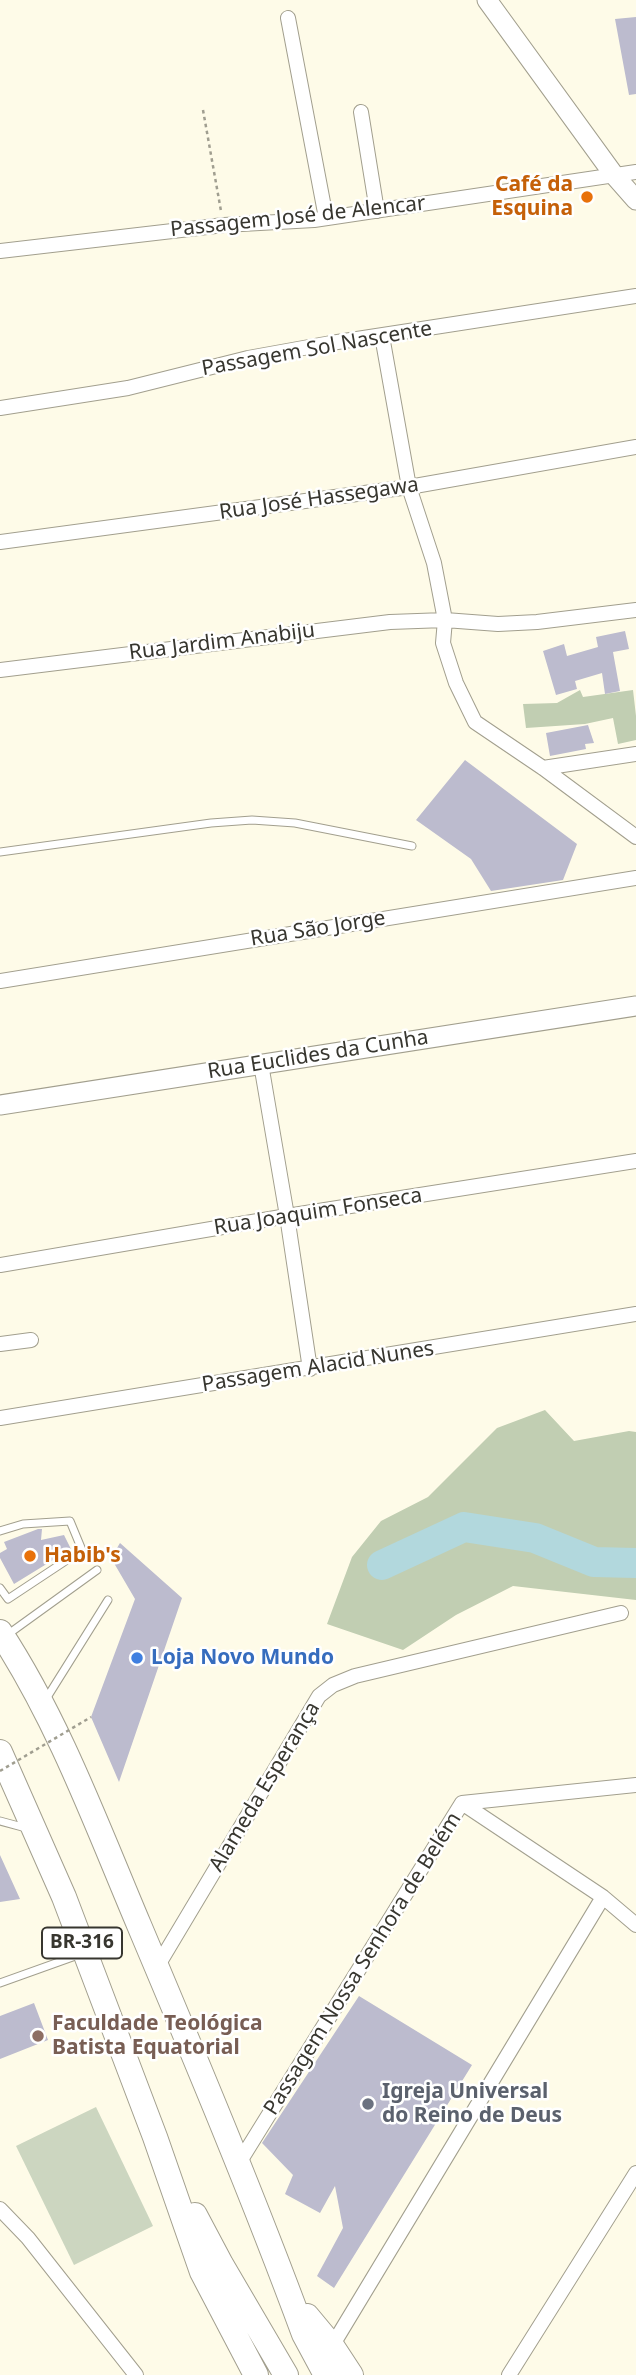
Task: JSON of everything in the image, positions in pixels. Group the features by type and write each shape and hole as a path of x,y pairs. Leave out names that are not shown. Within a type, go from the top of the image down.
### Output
{"highway":[{"name":"BR-316","path":"2,1635 21,1665 81,1787 304,2334 326,2375"},
{"name":"BR-316","path":"0,1752 64,1897 155,2137 221,2264 286,2375"},
{"path":"155,2137 202,2272 256,2375"},
{"name":"BR-316","path":"291,2297 332,2346 351,2375"}],"street":[{"path":"487,0 614,175 636,200"},
{"path":"288,18 326,218"},
{"path":"361,112 377,211"},
{"name":"Passagem José de Alencar","path":"0,251 224,225 326,218 636,172"},
{"name":"Passagem Sol Nascente","path":"0,408 128,388 248,358 636,296"},
{"path":"382,336 409,487 434,563 445,620 443,643 456,683 475,722 636,836"},
{"name":"Rua José Hassegawa","path":"0,542 409,487 636,447"},
{"name":"Rua Jardim Anabiju","path":"0,670 390,622 445,620 498,624 636,610"},
{"path":"543,768 636,754"},
{"name":"Rua São Jorge","path":"0,981 636,878"},
{"name":"Rua Euclides da Cunha","path":"0,1105 636,1006"},
{"path":"261,1064 310,1369"},
{"name":"Rua Joaquim Fonseca","path":"0,1265 636,1161"},
{"name":"Passagem Alacid Nunes","path":"0,1418 636,1314"},
{"path":"0,1344 31,1340"},
{"name":"Alameda Esperança","path":"156,1967 319,1696 333,1685 355,1676 621,1613"},
{"name":"Passagem Nossa Senhora de Belém","path":"237,2166 462,1803 636,1785"},
{"path":"462,1803 603,1898 636,1925"},
{"path":"332,2346 603,1898"},
{"path":"509,2375 636,2173"},
{"path":"0,2209 28,2238 136,2375"}],"lane":[{"path":"0,852 211,823 252,820 295,823 412,846"},
{"path":"0,1531 23,1524 70,1521 82,1550 8,1599 0,1588"},
{"path":"2,1635 97,1570"},
{"path":"41,1706 108,1600"},
{"path":"0,1821 35,1831"},
{"path":"0,1983 85,1952"}],"path":[{"path":"203,110 224,225"},
{"path":"0,1771 91,1717"}],"green space":[{"path":"580,690 583,697 633,690 636,740 618,744 613,718 585,724 526,728 523,704 557,703"},
{"path":"545,1410 574,1441 636,1432 636,1600 513,1586 456,1615 403,1650 327,1624 352,1557 381,1521 428,1497 497,1428"},
{"path":"96,2107 153,2226 74,2265 16,2146"}],"building":[{"path":"636,17 636,94 629,95 615,19"},
{"path":"625,631 629,649 613,652 620,691 605,694 602,673 575,681 577,689 556,695 543,651 564,644 567,656 598,647 596,637"},
{"path":"588,725 594,743 585,744 586,749 550,756 546,733"},
{"path":"465,760 577,844 563,880 491,891 471,859 416,820"},
{"name":"Habib's","path":"42,1529 41,1540 64,1535 71,1549 14,1584 0,1558 0,1553 7,1549 4,1542"},
{"name":"Loja Novo Mundo","path":"120,1543 182,1598 119,1782 91,1717 135,1599 111,1558"},
{"path":"0,1855 20,1899 0,1902"},
{"name":"Igreja Universal do Reino de Deus","path":"359,1996 472,2065 334,2288 317,2276 343,2228 335,2186 320,2213 285,2194 293,2175 262,2143"},
{"path":"34,2003 48,2040 0,2059 0,2016"}],"waterway":[{"path":"382,1565 464,1527 535,1538 594,1562 636,1563"}],"place":[{"name":"Café da Esquina","path":"587,197"},
{"name":"Habib's","path":"30,1556"},
{"name":"Loja Novo Mundo","path":"137,1658"},
{"name":"Faculdade Teológica Batista Equatorial","path":"38,2036"},
{"name":"Igreja Universal do Reino de Deus","path":"368,2104"}]}
